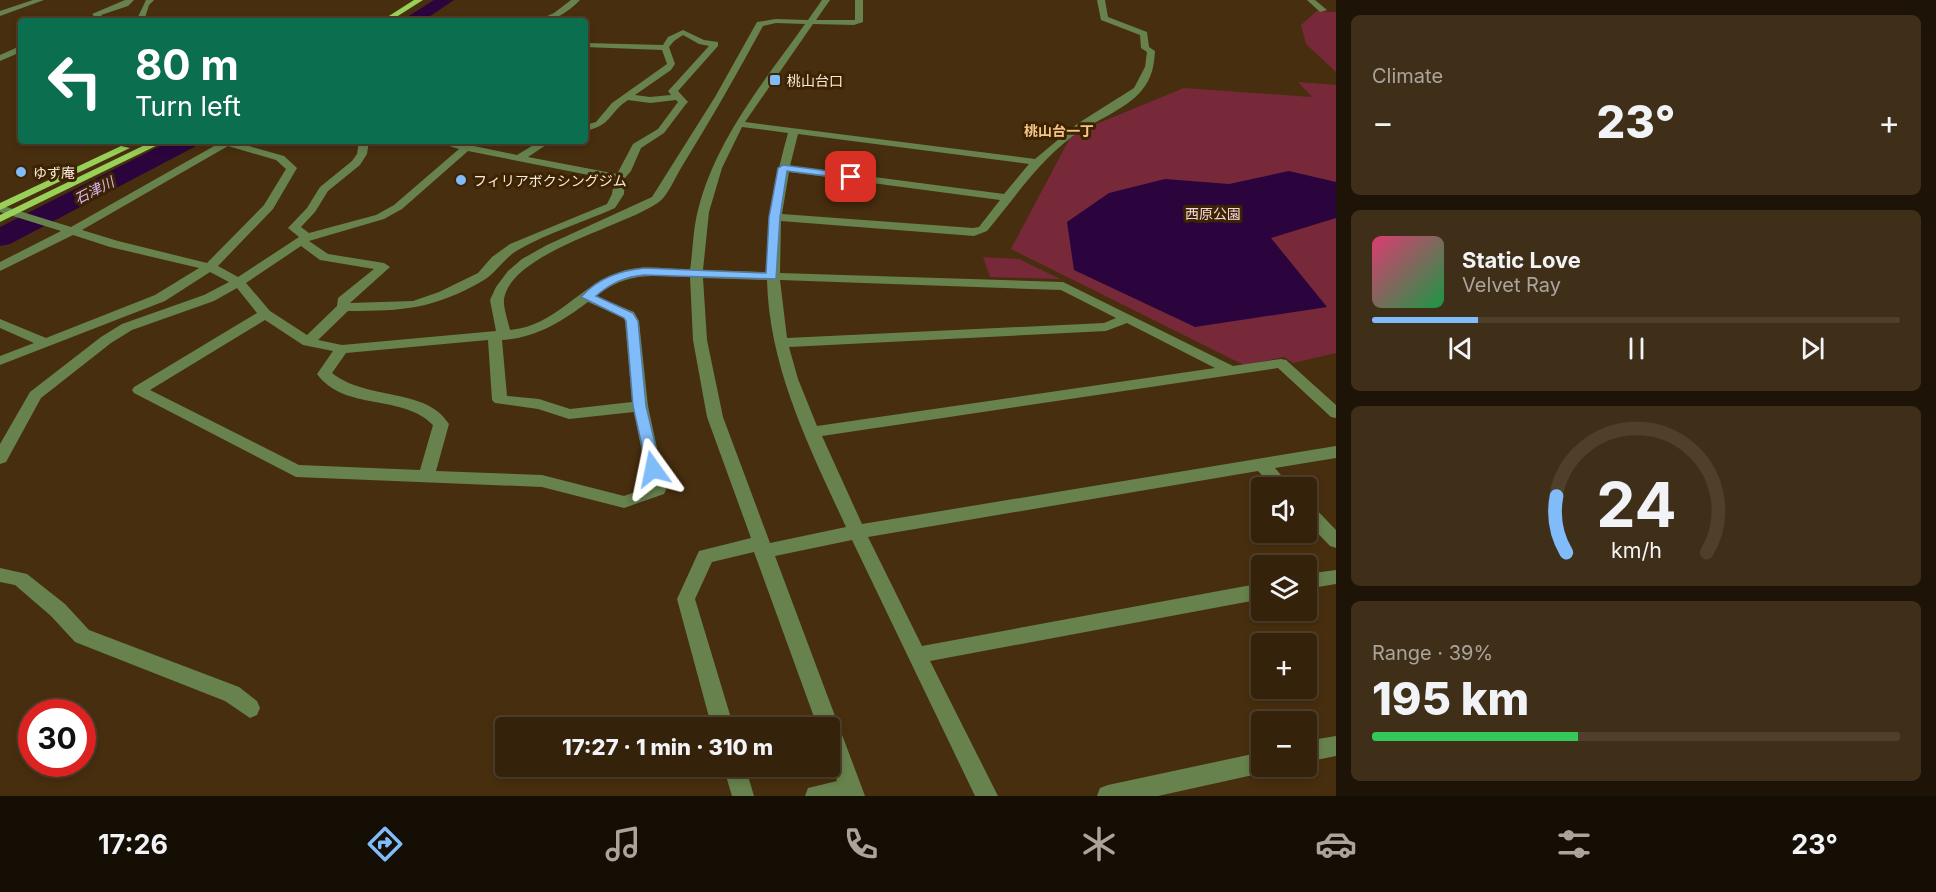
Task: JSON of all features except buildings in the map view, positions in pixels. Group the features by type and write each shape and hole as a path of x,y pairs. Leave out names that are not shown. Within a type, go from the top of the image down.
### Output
{"main road":[{"path":"375,18 404,0"},
{"path":"390,18 419,0"},
{"path":"0,207 132,144"},
{"path":"0,219 155,144"}],"street":[{"path":"0,14 40,0"},
{"path":"99,18 96,14 130,0"},
{"path":"141,18 146,4 150,0"},
{"path":"548,18 557,15 576,0"},
{"path":"825,717 715,417 700,340 696,273 703,212 717,168 739,124 826,0"},
{"path":"639,406 569,414 539,404 500,400 497,300 502,287 526,262 656,199 720,97 760,24 776,21 846,24 859,22 859,0"},
{"path":"774,217 974,232 983,230 1037,162 1080,126 1124,102 1143,84 1151,63 1151,51 1145,48 1144,34 1104,18 1101,0"},
{"path":"1311,0 1323,10"},
{"path":"308,342 344,307 415,305 471,283 514,247 611,206 618,194 620,178 626,171 637,146 662,131 683,102 676,97 673,91 715,44 702,42 683,32 670,39 665,47"},
{"path":"588,45 665,47"},
{"path":"588,127 606,121 620,101 629,97 671,64 665,47"},
{"path":"0,58 18,50"},
{"path":"629,97 650,100 676,97"},
{"path":"739,124 1037,162"},
{"path":"794,132 783,168 774,217 772,276 781,343 813,432 857,532 987,796"},
{"path":"0,267 74,230 225,144"},
{"path":"0,361 44,342 129,312 160,298 210,267 269,207 292,168 280,158 231,144"},
{"path":"344,307 343,301 384,267 324,257 294,228 311,210 324,189 356,163 362,154 364,144"},
{"path":"450,144 620,178"},
{"path":"521,157 542,144"},
{"path":"0,458 35,394 106,340 127,327 209,298 239,282 304,239 380,217 398,207 466,148"},
{"path":"783,168 1009,198"},
{"path":"0,207 114,244 210,267 239,282 265,314 308,342 342,349 499,337 541,328 606,282 624,274 696,273 1063,286 1232,371"},
{"path":"265,314 139,390 296,471 542,481 624,502 658,490 639,406 632,321 629,315 587,297"},
{"path":"781,343 1106,327 1128,318"},
{"path":"0,323 44,342"},
{"path":"342,349 324,374 333,384 351,394 419,406 435,414 441,424 426,478"},
{"path":"813,432 1281,363 1336,413"},
{"path":"720,717 686,599 705,556 1336,452"},
{"path":"1262,465 1273,477"},
{"path":"1317,521 1336,541"},
{"path":"0,575 20,579 58,610 82,636 232,694 250,708"},
{"path":"1317,580 1336,577"},
{"path":"918,655 1251,593"},
{"path":"1317,750 1336,746"},
{"path":"816,796 853,792 840,757"},
{"path":"1108,796 1251,764"},
{"path":"737,777 743,796"}],"green space":[{"path":"1317,11 1336,12 1336,72 1306,44 1301,25"},
{"name":"西原公園","path":"1298,82 1336,85 1336,353 1293,363 1284,357 1244,365 1011,249 1072,134 1184,88 1312,97"},
{"path":"983,257 1019,259 1060,279 990,277"}],"shaded area":[{"path":"1289,171 1336,182 1336,218 1271,238 1327,307 1195,327 1074,270 1067,222 1109,193 1165,179 1229,184"}],"waterway":[{"name":"石津川","path":"415,18 446,0"},
{"name":"石津川","path":"0,238 182,144"}],"place":[{"name":"桃山台口","path":"775,80"},
{"name":"ゆず庵","path":"21,172"},
{"name":"フィリアボクシングジム","path":"461,180"}],"district":[{"name":"桃山台一丁","path":"1059,130"}],"route":[{"path":"653,469 639,406 632,321 629,315 587,297 614,277 624,274 644,272 772,276 774,217 783,168 851,177"}]}
